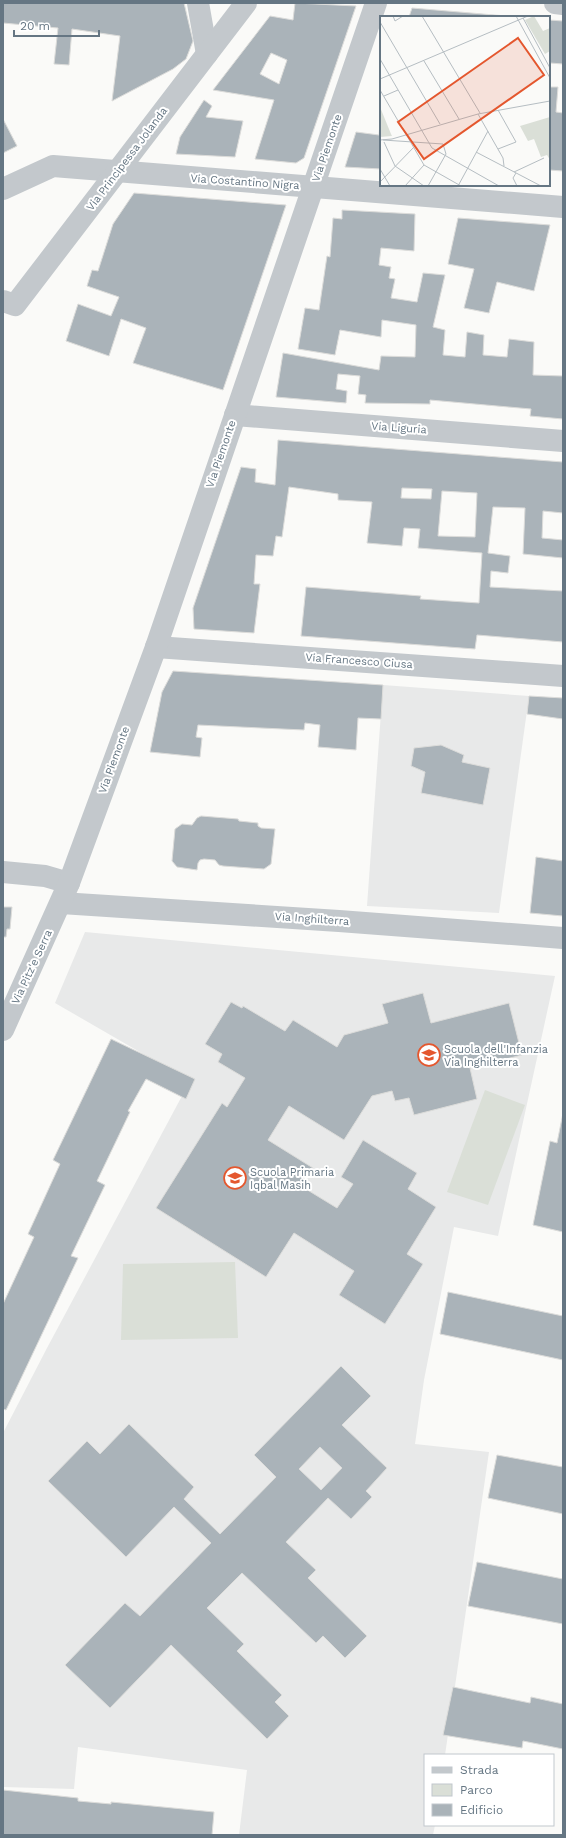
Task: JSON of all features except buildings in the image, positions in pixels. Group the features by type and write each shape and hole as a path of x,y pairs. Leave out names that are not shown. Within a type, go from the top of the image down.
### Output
{"street":[{"path":"198,3 207,54"},
{"name":"Via Piemonte","path":"61,903 156,647 376,3"},
{"path":"555,3 563,4"},
{"name":"Via Principessa Jolanda","path":"3,301 15,305 207,54 242,4"},
{"name":"Via Costantino Nigra","path":"3,189 53,166 563,207"},
{"name":"Via Liguria","path":"235,415 563,441"},
{"name":"Via Francesco Ciusa","path":"156,647 563,676"},
{"path":"3,872 45,876 69,883"},
{"name":"Via Inghilterra","path":"61,903 339,921 563,938"},
{"name":"Via Pitz'e Serra","path":"3,1030 61,903"}],"shaded area":[{"path":"383,685 529,696 499,913 367,906"},
{"path":"85,932 555,976 498,1236 454,1227 424,1380 415,1444 489,1452 445,1754 424,1754 424,1826 435,1826 433,1835 239,1835 247,1770 78,1747 74,1789 3,1787 3,1433 190,1081 55,1003"}],"green space":[{"path":"485,1090 525,1105 488,1205 447,1192"},
{"path":"235,1262 238,1338 121,1340 123,1264"}],"place":[{"name":"Scuola dell'Infanzia Via Inghilterra","path":"429,1055"},
{"name":"Scuola Primaria Iqbal Masih","path":"235,1178"}]}
